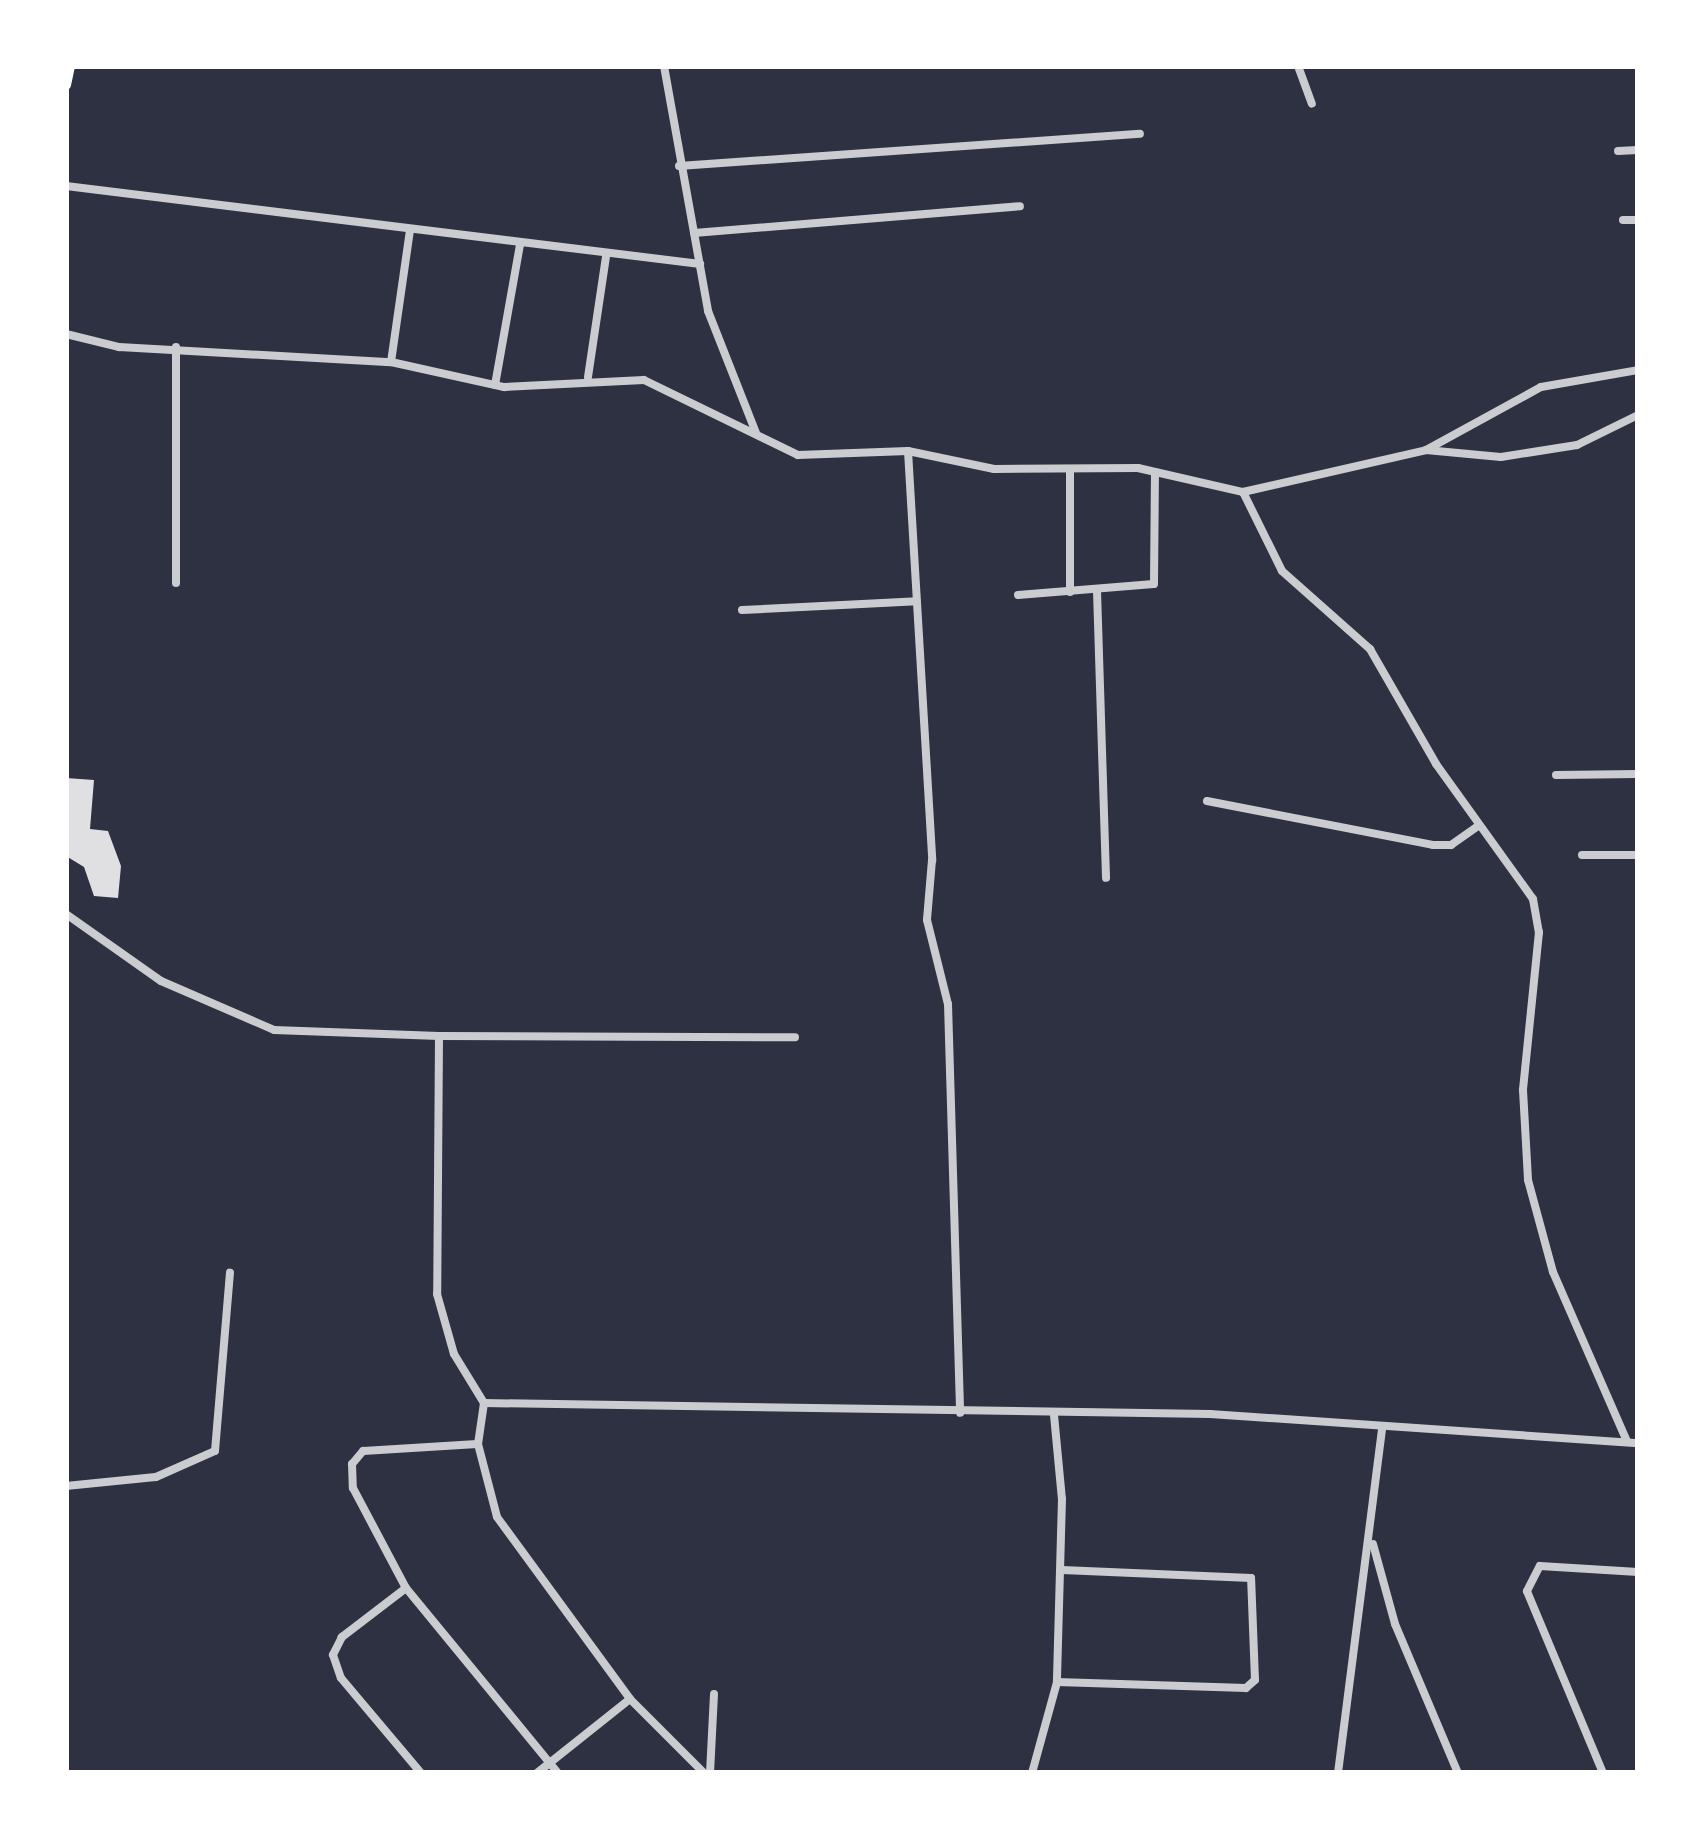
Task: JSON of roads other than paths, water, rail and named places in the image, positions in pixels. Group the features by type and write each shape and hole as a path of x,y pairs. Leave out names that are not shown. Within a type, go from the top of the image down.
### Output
{"main road":[{"path":"66,85 70,66"}],"street":[{"path":"664,66 679,166 716,339 757,434"},
{"path":"1298,66 1312,104"},
{"path":"679,166 1140,134"},
{"path":"1618,151 1638,151"},
{"path":"66,186 606,257 700,264"},
{"path":"694,233 1020,206"},
{"path":"1623,220 1638,220"},
{"path":"392,362 410,230"},
{"path":"495,386 520,245"},
{"path":"588,377 606,257"},
{"path":"66,334 107,345 392,362 495,386 588,377 665,387 798,455 908,451 994,469 1155,472 1244,491 1426,450 1537,452 1577,445 1638,415"},
{"path":"176,347 176,583"},
{"path":"1426,450 1541,387 1638,370"},
{"path":"908,451 932,860 927,920 948,1004 960,1413"},
{"path":"1070,469 1070,592"},
{"path":"1018,595 1097,591 1156,581 1155,472"},
{"path":"1244,491 1282,571 1370,649 1478,826 1539,915 1523,1090 1528,1180 1553,1272 1627,1442"},
{"path":"1097,591 1106,878"},
{"path":"742,610 917,602"},
{"path":"1556,775 1638,774"},
{"path":"1208,801 1433,845 1465,839 1478,826"},
{"path":"1582,856 1638,855"},
{"path":"66,914 161,981 274,1030 439,1036 795,1037"},
{"path":"439,1036 437,1294 475,1393 484,1403 1210,1414 1382,1430 1417,1424 1638,1443"},
{"path":"66,1486 156,1477 215,1451 230,1273"},
{"path":"484,1403 478,1444 509,1542 630,1699 707,1773"},
{"path":"1032,1773 1057,1682 1062,1570 1054,1415"},
{"path":"1338,1773 1382,1430"},
{"path":"478,1444 368,1450 352,1464 356,1499 406,1588 557,1773"},
{"path":"1371,1536 1395,1624 1458,1773"},
{"path":"1603,1773 1527,1592 1540,1566 1638,1572"},
{"path":"1057,1682 1246,1688 1255,1680 1251,1578 1062,1570"},
{"path":"406,1588 348,1632 333,1655 345,1683 421,1773"},
{"path":"707,1773 714,1694"},
{"path":"537,1773 630,1699"}]}
